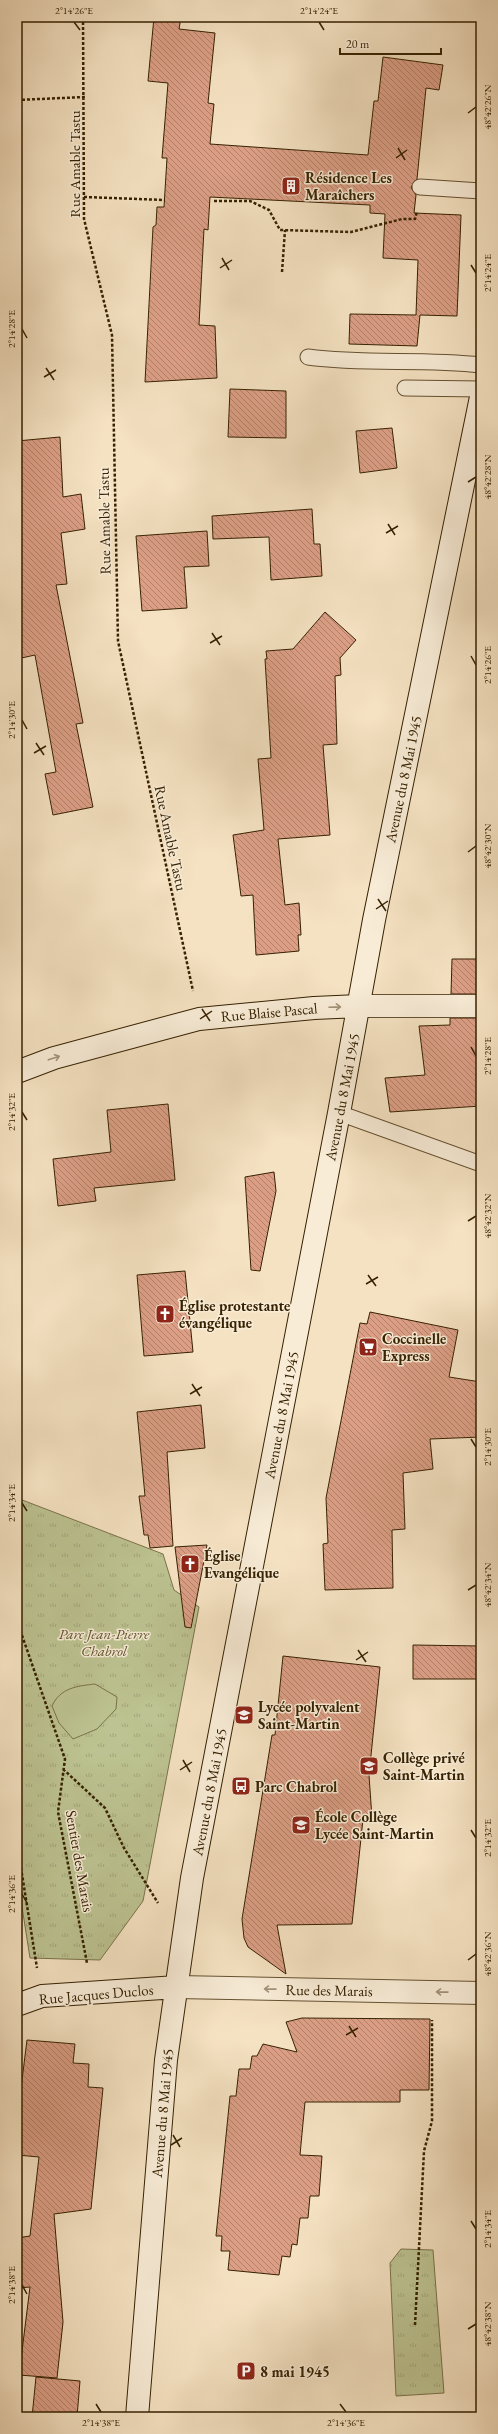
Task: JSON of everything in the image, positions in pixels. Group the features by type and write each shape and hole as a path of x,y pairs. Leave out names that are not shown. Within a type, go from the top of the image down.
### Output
{"main road":[{"name":"Avenue du 8 Mai 1945","path":"137,2417 166,2060 185,1921 360,1006 374,920 481,397"},
{"name":"Rue Blaise Pascal","path":"17,1072 54,1058 198,1019 314,1008 360,1006 481,1006"},
{"name":"Rue Jacques Duclos","path":"17,2005 42,1996 177,1987"},
{"name":"Rue des Marais","path":"177,1987 481,1993"}],"lane":[{"path":"420,187 481,191"},
{"path":"308,358 335,361 448,361 481,365"},
{"path":"405,388 481,389"},
{"path":"339,1113 481,1164"}],"path":[{"name":"Rue Amable Tastu","path":"83,17 85,97 84,219 112,335 118,641 198,1019"},
{"path":"17,100 85,97"},
{"path":"84,197 164,200"},
{"path":"214,201 250,202 269,210 280,230 351,232 402,219 415,219 418,206"},
{"path":"282,272 284,230"},
{"name":"Sentier des Marais","path":"17,1621 65,1759 58,1812 93,1992"},
{"path":"63,1769 105,1808 124,1848 164,1914 185,1921"},
{"path":"17,1843 42,1996"},
{"path":"415,2325 424,2151 432,2121 432,1992"}],"green space":[{"name":"Parc Jean-Pierre Chabrol","path":"17,1498 163,1554 174,1590 199,1607 143,1901 100,1960 30,1958 17,1875"},
{"path":"95,1684 117,1697 116,1709 97,1729 73,1739 59,1723 52,1706 55,1700 64,1692 76,1687"},
{"path":"401,2249 433,2250 444,2393 396,2396 390,2263"}],"building":[{"path":"154,17 181,17 179,29 215,33 208,103 214,104 210,144 368,155 374,101 378,101 383,57 443,65 439,90 426,88 417,179 411,187 416,195 414,213 461,215 457,316 420,315 417,346 349,344 350,314 416,315 418,260 383,258 385,214 370,213 370,205 210,197 208,230 204,229 199,325 215,326 217,378 145,382 153,227 156,225 157,207 164,207 167,158 162,158 168,83 148,81"},
{"path":"230,389 286,391 286,438 228,437"},
{"path":"392,428 397,468 360,473 356,431"},
{"path":"60,437 63,497 81,494 85,529 61,533 67,584 56,585 83,723 76,724 93,807 53,815 45,774 56,772 35,655 17,659 17,441"},
{"path":"312,509 314,544 320,544 322,576 271,580 269,537 213,539 212,516"},
{"path":"207,531 209,566 184,567 187,608 142,611 136,536"},
{"path":"325,612 356,640 340,658 341,675 335,676 337,744 323,745 330,835 278,839 285,905 299,903 301,935 298,935 299,951 256,955 253,895 241,896 233,835 264,830 258,759 271,758 265,659 267,659 266,651 293,649"},
{"path":"452,959 481,959 481,994 451,994"},
{"path":"450,1018 481,1018 481,1106 390,1112 385,1078 425,1075 419,1026 450,1025"},
{"path":"168,1104 175,1180 94,1188 96,1201 58,1206 53,1159 111,1152 107,1110"},
{"path":"274,1172 276,1191 260,1271 251,1270 245,1177"},
{"name":"Église protestante évangélique","path":"185,1271 193,1352 144,1356 137,1275"},
{"path":"370,1312 458,1330 449,1377 481,1382 481,1437 430,1439 433,1469 403,1473 405,1529 392,1530 393,1588 325,1590 323,1544 328,1543 326,1498 360,1323 367,1324"},
{"path":"201,1405 205,1448 167,1452 173,1546 150,1548 148,1535 144,1535 139,1496 145,1496 137,1412"},
{"name":"Église Evangélique","path":"207,1545 191,1628 185,1627 175,1547"},
{"path":"413,1645 481,1646 481,1679 413,1679"},
{"path":"283,1656 380,1667 369,1775 372,1818 363,1819 352,1924 277,1925 286,1974 248,1947 244,1938 242,1919 272,1735 275,1735"},
{"path":"302,2018 430,2019 429,2090 400,2090 400,2102 305,2102 300,2155 322,2156 319,2196 310,2196 308,2218 300,2218 297,2245 292,2244 290,2257 282,2256 279,2275 228,2270 230,2251 221,2251 222,2236 216,2236 230,2096 236,2096 239,2069 250,2069 252,2056 257,2056 263,2044 297,2052 286,2022"},
{"path":"27,2040 75,2044 73,2063 89,2064 88,2087 103,2088 91,2209 54,2214 63,2322 57,2378 19,2375 30,2287 17,2288 17,2238 30,2236 39,2157 17,2155 17,2087 21,2088"},
{"path":"36,2377 80,2381 77,2417 32,2417"}],"place":[{"name":"Résidence Les Maraîchers","path":"291,186"},
{"name":"Église protestante évangélique","path":"165,1314"},
{"name":"Coccinelle Express","path":"368,1347"},
{"name":"Église Evangélique","path":"190,1564"},
{"name":"Lycée polyvalent Saint-Martin","path":"244,1715"},
{"name":"Collège privé Saint-Martin","path":"369,1766"},
{"name":"Parc Chabrol","path":"241,1786"},
{"name":"École Collège Lycée Saint-Martin","path":"301,1825"},
{"name":"8 mai 1945","path":"246,2371"}]}
